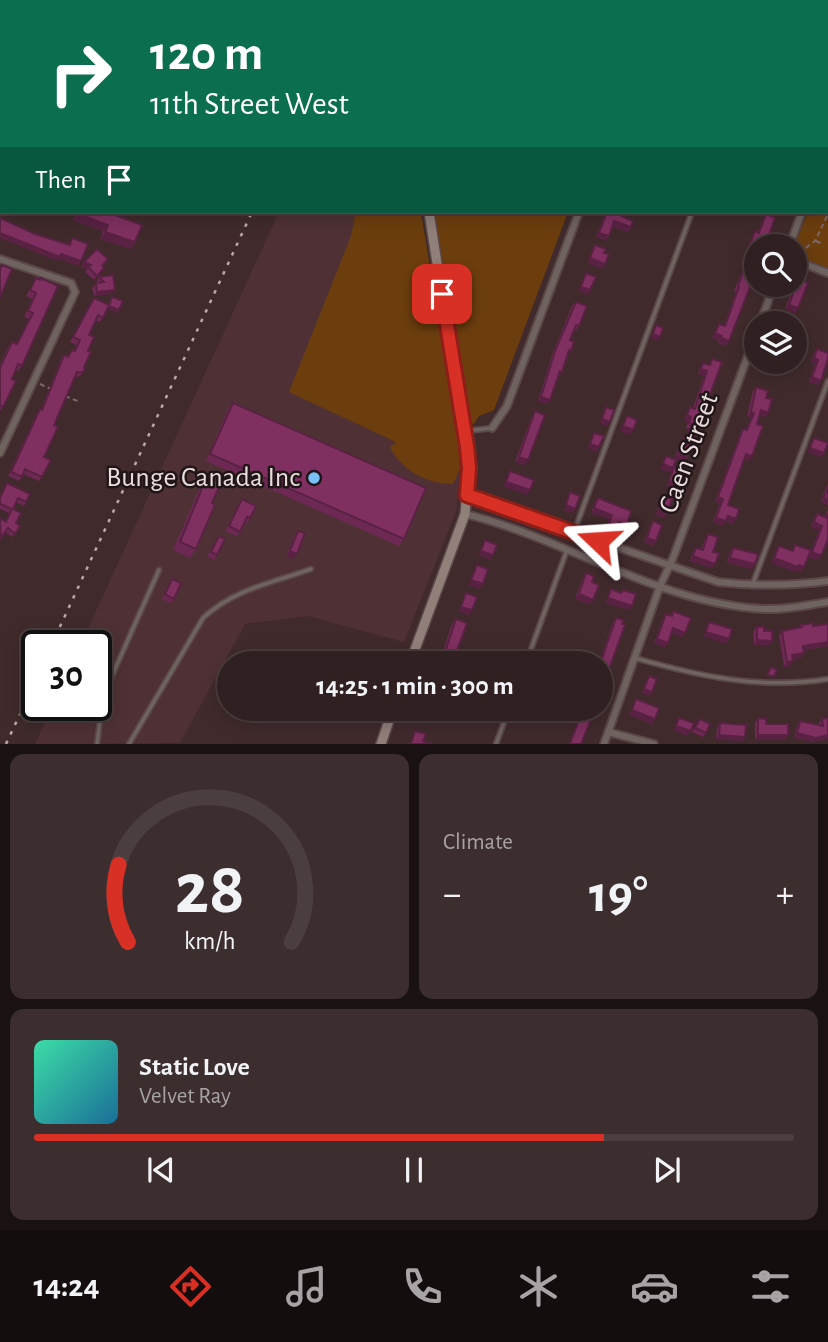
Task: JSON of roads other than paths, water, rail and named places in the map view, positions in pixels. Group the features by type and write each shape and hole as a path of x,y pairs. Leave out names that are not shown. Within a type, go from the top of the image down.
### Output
{"main road":[{"path":"414,651 465,514 469,468 429,214"},
{"path":"381,744 389,721"}],"street":[{"path":"492,428 507,406 578,214"},
{"path":"794,234 801,214"},
{"path":"0,259 71,283 75,292 0,453"},
{"path":"807,263 828,273"},
{"name":"Caen Street","path":"604,744 660,586 744,366"},
{"path":"467,495 718,582 752,586 797,586 828,581"},
{"path":"465,514 660,586 718,603 766,609 828,602"},
{"path":"608,732 654,744"}],"lane":[{"path":"574,532 691,214"},
{"path":"752,586 828,381"},
{"path":"464,432 492,428"},
{"path":"530,651 567,550"},
{"path":"129,744 203,618 246,589 311,569"},
{"path":"97,744 103,696 159,570"},
{"path":"635,658 709,678 771,683 806,683 828,679"},
{"path":"496,744 505,721"}],"railway":[{"path":"58,630 251,214"},
{"path":"6,744 21,712"}],"place":[{"name":"Bunge Canada Inc","path":"314,478"}]}
